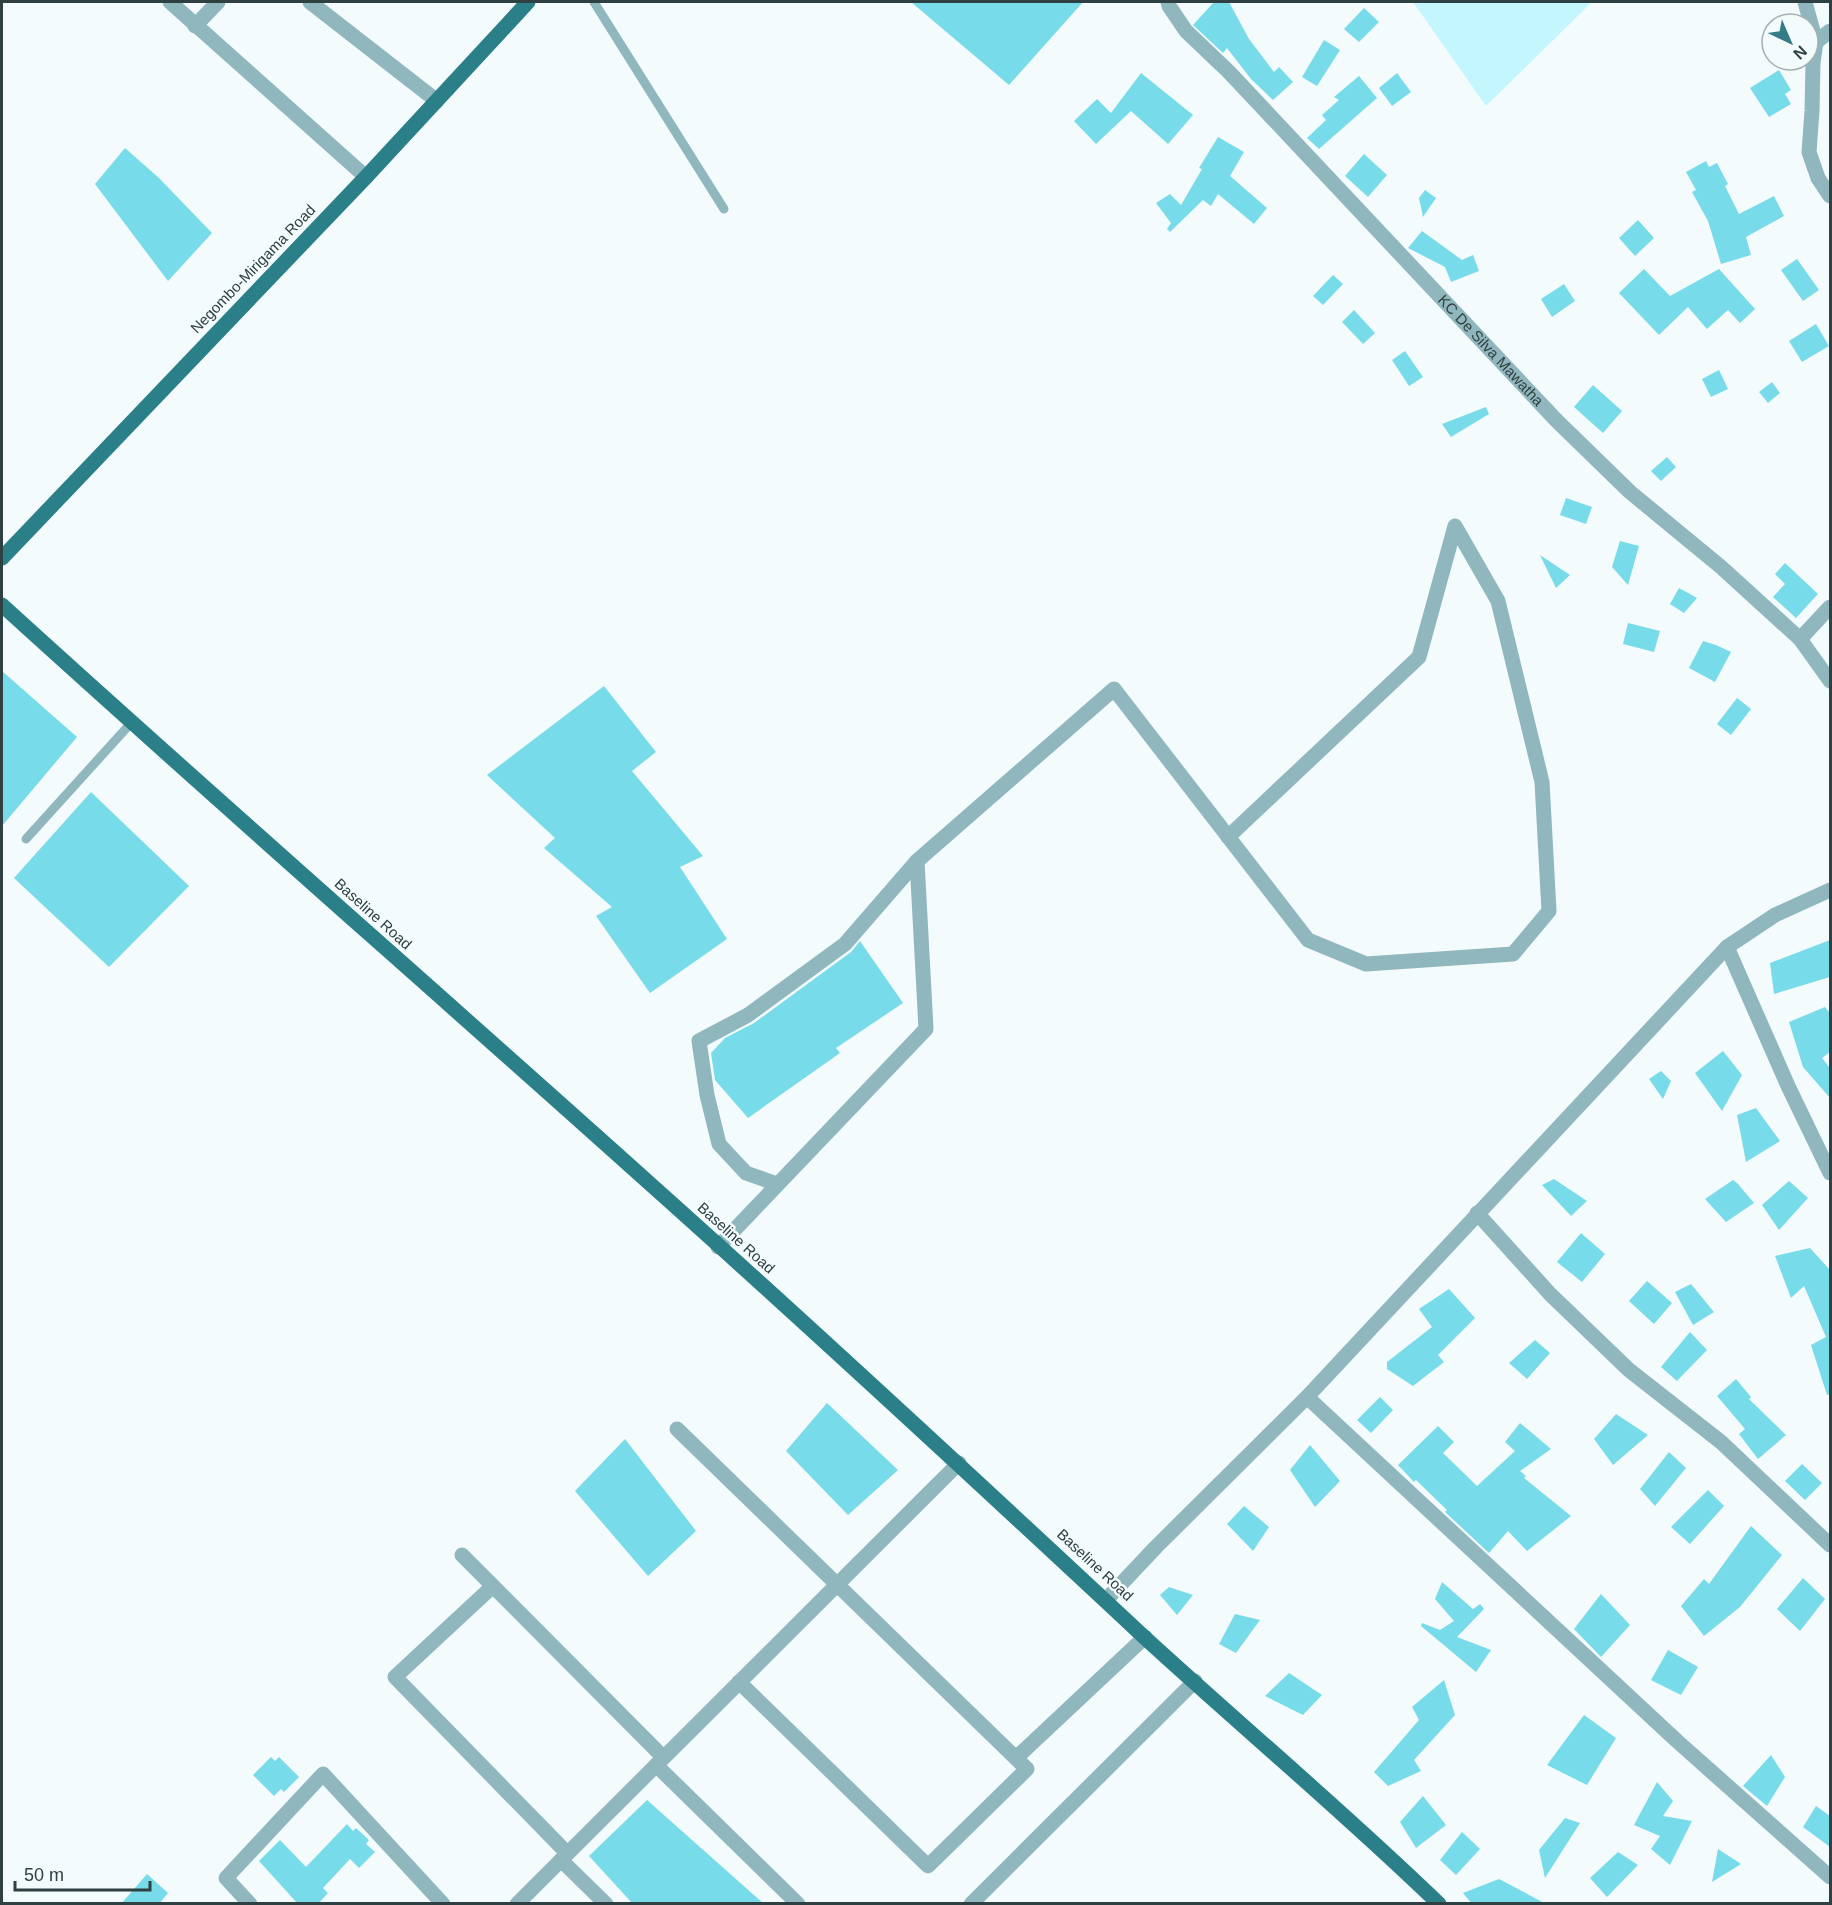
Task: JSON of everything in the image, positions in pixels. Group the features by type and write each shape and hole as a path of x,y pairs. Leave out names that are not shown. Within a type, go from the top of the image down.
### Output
{"main road":[{"name":"Negombo-Mirigama Road","path":"2,558 366,177 528,2"},
{"name":"Baseline Road","path":"2,606 652,1185 959,1463 1145,1637 1387,1854 1439,1904"}],"street":[{"path":"170,2 366,177"},
{"path":"195,26 218,2"},
{"path":"310,2 437,101"},
{"name":"KC De Silva Mawatha","path":"1168,2 1186,31 1229,72 1556,420 1630,492 1721,567 1800,639 1830,681"},
{"path":"1813,72 1809,152 1818,178 1830,196"},
{"path":"777,1184 746,1173 719,1144 707,1095 699,1041 748,1015 845,945 917,861 1114,689 1228,837 1308,940 1366,964 1513,954 1549,911 1542,782 1498,600 1455,526 1419,657 1228,837"},
{"path":"1800,639 1830,607"},
{"path":"718,1247 926,1029 917,861"},
{"path":"1106,1600 1307,1397 1727,947 1775,915 1830,890"},
{"path":"1727,947 1788,1086 1830,1173"},
{"path":"1477,1213 1550,1294 1629,1370 1721,1442 1830,1545"},
{"path":"1307,1397 1677,1741 1830,1876"},
{"path":"677,1429 1027,1769 928,1866 739,1682"},
{"path":"517,1904 959,1463"},
{"path":"462,1555 798,1904"},
{"path":"493,1586 395,1677 606,1904"},
{"path":"1016,1758 1145,1637"},
{"path":"971,1904 1195,1681"},
{"path":"250,1904 226,1878 323,1774 442,1904"}],"lane":[{"path":"594,2 724,209"},
{"path":"26,838 131,723"}],"shaded area":[{"path":"1413,2 1592,2 1486,106"}],"building":[{"path":"911,2 1083,2 1009,85"},
{"path":"1214,2 1229,2 1249,39 1274,72 1279,67 1293,82 1273,100 1251,79 1227,48 1223,53 1193,25"},
{"path":"1364,8 1379,22 1359,42 1344,29"},
{"path":"1324,40 1340,50 1317,86 1302,77"},
{"path":"1776,72 1780,72 1791,90 1785,94 1791,104 1769,117 1750,88"},
{"path":"1141,73 1193,115 1168,144 1131,111 1096,144 1074,121 1097,99 1111,113"},
{"path":"1397,73 1411,92 1392,106 1379,88"},
{"path":"1359,76 1377,98 1319,149 1307,138 1326,120 1322,115 1339,100 1334,97"},
{"path":"1218,137 1244,152 1230,176 1267,208 1254,224 1218,194 1211,206 1203,200 1170,232 1167,229 1171,223 1156,203 1170,194 1181,205 1202,169 1199,168"},
{"path":"125,148 159,178 212,233 168,281 95,184"},
{"path":"1364,154 1387,175 1368,197 1345,176"},
{"path":"1706,161 1709,167 1717,163 1739,214 1774,196 1784,216 1746,237 1751,255 1721,264 1708,221 1692,192 1696,190 1686,172"},
{"path":"1425,190 1436,198 1423,217 1419,198"},
{"path":"1638,220 1654,238 1635,256 1619,238"},
{"path":"1422,231 1462,260 1473,255 1479,271 1451,282 1445,267 1408,248"},
{"path":"1797,259 1819,290 1803,301 1781,270"},
{"path":"1644,269 1670,296 1719,269 1755,309 1740,323 1728,310 1707,329 1688,307 1659,335 1619,293"},
{"path":"1333,275 1343,284 1323,305 1313,296"},
{"path":"1564,284 1575,301 1552,317 1541,299"},
{"path":"1354,310 1375,333 1363,344 1342,322"},
{"path":"1816,324 1829,346 1802,362 1789,341"},
{"path":"1405,351 1423,377 1409,386 1392,360"},
{"path":"1719,370 1728,389 1711,397 1702,379"},
{"path":"1772,382 1780,393 1768,403 1759,392"},
{"path":"1593,385 1622,411 1603,433 1574,407"},
{"path":"1486,407 1489,414 1451,437 1442,424"},
{"path":"1667,457 1676,467 1661,481 1651,471"},
{"path":"1566,498 1592,507 1586,524 1560,515"},
{"path":"1620,541 1639,546 1628,585 1612,567"},
{"path":"1540,555 1570,575 1556,588"},
{"path":"1785,563 1818,594 1796,618 1773,597 1785,584 1775,574"},
{"path":"1679,588 1697,598 1684,613 1670,604"},
{"path":"1628,623 1660,631 1654,652 1623,644"},
{"path":"1703,641 1731,652 1715,682 1689,668"},
{"path":"2,671 77,737 2,826"},
{"path":"604,686 656,752 632,771 703,856 680,867 727,939 650,993 596,916 612,907 544,848 555,838 487,775"},
{"path":"1737,698 1751,709 1731,735 1717,724"},
{"path":"91,792 189,886 109,967 14,878"},
{"path":"1830,940 1830,977 1774,994 1770,963"},
{"path":"860,941 903,1003 836,1048 840,1053 748,1118 715,1080 711,1053 725,1038 754,1023 851,952"},
{"path":"1825,1007 1830,1013 1830,1052 1822,1058 1830,1068 1830,1098 1803,1067 1789,1022"},
{"path":"1723,1051 1742,1075 1722,1111 1695,1073"},
{"path":"1661,1071 1671,1081 1663,1099 1649,1079"},
{"path":"1756,1108 1780,1141 1746,1162 1737,1115"},
{"path":"1554,1179 1587,1201 1571,1216 1542,1185"},
{"path":"1733,1180 1754,1203 1726,1222 1705,1199"},
{"path":"1789,1181 1808,1198 1779,1230 1762,1205"},
{"path":"1581,1233 1605,1254 1582,1282 1557,1262"},
{"path":"1810,1248 1830,1270 1830,1394 1827,1395 1811,1345 1826,1337 1804,1286 1791,1298 1775,1256"},
{"path":"1647,1281 1672,1303 1654,1324 1629,1301"},
{"path":"1691,1284 1714,1312 1693,1325 1675,1292"},
{"path":"1449,1289 1475,1318 1438,1355 1444,1362 1413,1386 1387,1369 1387,1362 1432,1327 1419,1309"},
{"path":"1690,1332 1707,1350 1677,1381 1661,1367"},
{"path":"1535,1340 1550,1353 1527,1379 1509,1363"},
{"path":"1736,1379 1751,1397 1749,1399 1786,1435 1758,1459 1739,1434 1745,1429 1717,1396"},
{"path":"1380,1397 1393,1410 1371,1433 1357,1420"},
{"path":"827,1403 898,1470 848,1515 786,1451"},
{"path":"1616,1414 1648,1435 1613,1465 1594,1439"},
{"path":"1520,1423 1551,1449 1520,1471 1526,1476 1524,1478 1571,1516 1527,1551 1508,1531 1489,1553 1398,1465 1438,1426 1454,1442 1443,1453 1477,1486 1515,1451 1505,1442"},
{"path":"625,1439 696,1531 648,1576 575,1491"},
{"path":"1310,1445 1340,1481 1315,1507 1290,1470"},
{"path":"1669,1452 1686,1468 1655,1506 1640,1489"},
{"path":"1802,1464 1822,1483 1805,1500 1785,1481"},
{"path":"1708,1490 1724,1506 1690,1544 1671,1527"},
{"path":"1244,1506 1269,1527 1253,1551 1227,1524"},
{"path":"1751,1526 1782,1555 1740,1607 1704,1636 1681,1606 1704,1579 1709,1584"},
{"path":"1803,1578 1825,1599 1800,1631 1777,1609"},
{"path":"1442,1582 1473,1609 1480,1604 1484,1609 1457,1637 1491,1650 1476,1672 1421,1626 1422,1623 1440,1630 1454,1621 1435,1599"},
{"path":"1169,1587 1193,1595 1177,1615 1160,1595"},
{"path":"1601,1594 1630,1625 1601,1657 1574,1629"},
{"path":"1235,1614 1260,1620 1236,1653 1219,1644"},
{"path":"1668,1650 1698,1667 1681,1695 1651,1680"},
{"path":"1289,1673 1322,1695 1303,1715 1265,1696"},
{"path":"1444,1680 1455,1715 1414,1760 1421,1771 1388,1786 1374,1772 1419,1720 1412,1707"},
{"path":"1584,1715 1616,1738 1587,1785 1547,1765"},
{"path":"1771,1755 1785,1777 1767,1806 1743,1786"},
{"path":"271,1757 275,1761 279,1757 299,1777 284,1792 281,1789 274,1796 253,1775"},
{"path":"1657,1782 1673,1801 1663,1816 1692,1821 1670,1865 1651,1849 1660,1836 1634,1825"},
{"path":"1423,1796 1446,1825 1416,1848 1400,1822"},
{"path":"647,1800 764,1904 633,1904 589,1856"},
{"path":"1816,1806 1830,1816 1830,1847 1803,1827"},
{"path":"1565,1818 1580,1823 1545,1878 1539,1850"},
{"path":"347,1824 353,1831 356,1828 369,1840 366,1844 375,1852 359,1868 350,1859 323,1888 328,1893 318,1904 298,1904 259,1861 280,1840 306,1867"},
{"path":"1462,1832 1480,1849 1456,1875 1440,1860"},
{"path":"1718,1849 1741,1864 1712,1882"},
{"path":"1618,1852 1638,1865 1607,1897 1590,1878"},
{"path":"147,1874 168,1893 159,1904 121,1904"},
{"path":"1499,1879 1546,1904 1472,1904 1463,1893"}]}
